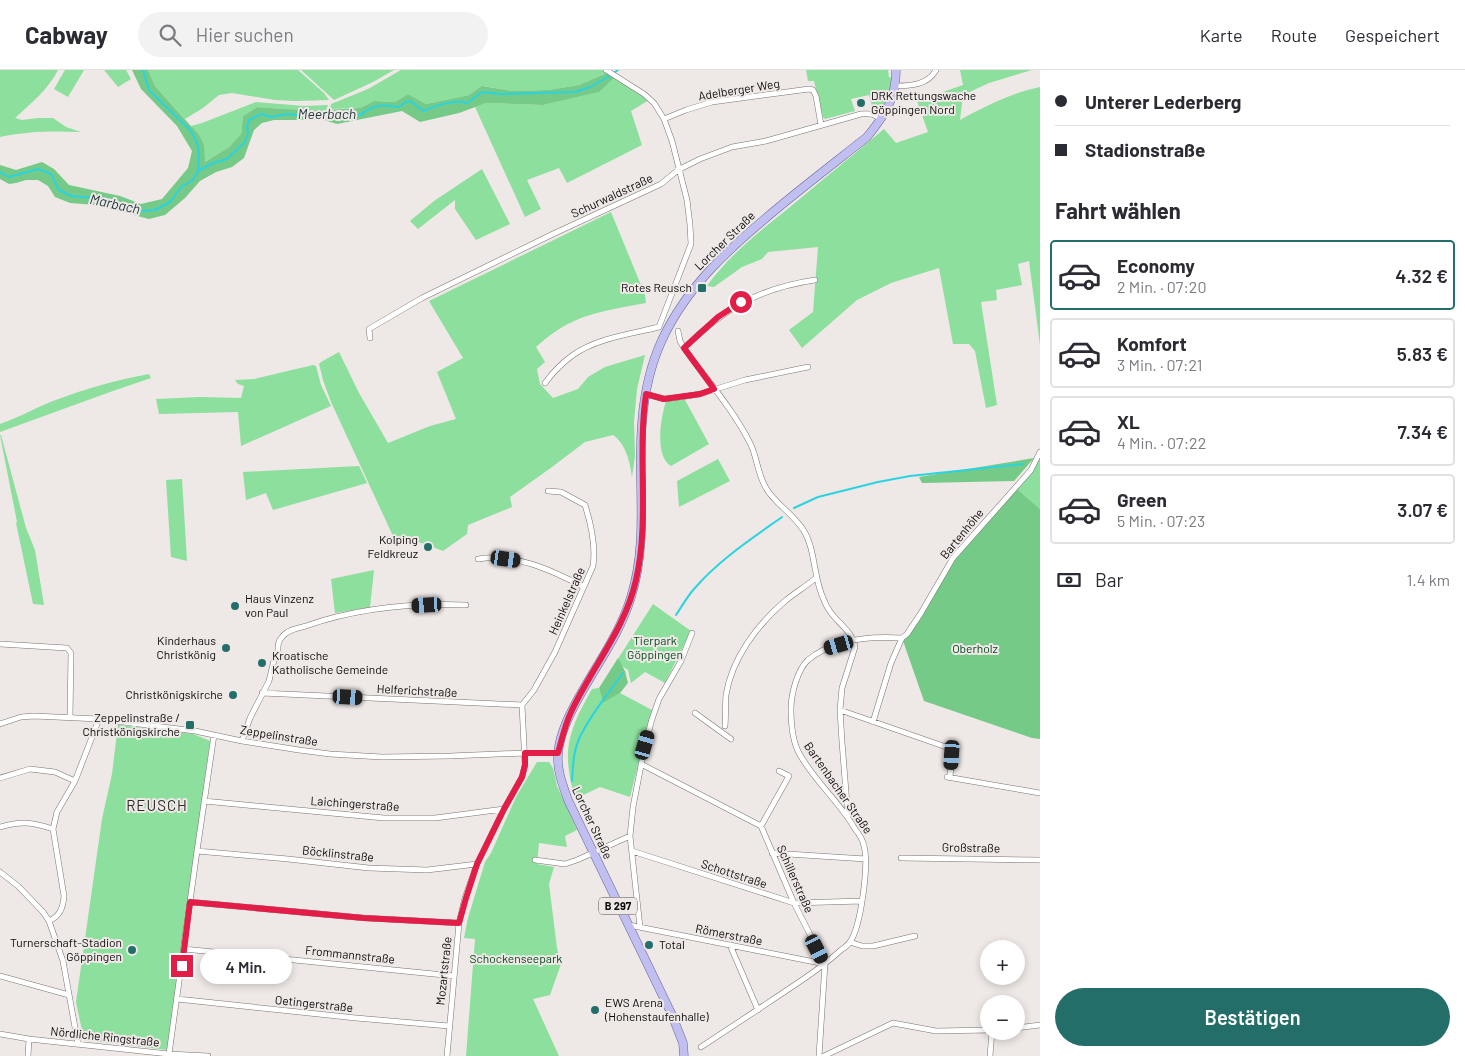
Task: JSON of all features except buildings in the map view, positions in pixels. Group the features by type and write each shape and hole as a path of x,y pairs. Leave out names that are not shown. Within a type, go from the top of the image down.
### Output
{"main road":[{"name":"Lorcher Straße","path":"684,1056 680,1031 565,793 560,779 558,753 572,709 617,631 631,599 636,580 643,520 642,438 646,394 660,343 672,320 698,283 717,261 755,227 867,137 881,120 891,102 896,86 896,70"}],"street":[{"path":"544,383 565,361 585,348 603,341 659,327 691,244 687,200 664,118 654,103 644,94 606,70"},
{"path":"896,86 922,83 935,73 936,70"},
{"name":"Adelberger Weg","path":"664,118 712,102 809,89 816,96 821,125"},
{"name":"Schurwaldstraße","path":"370,338 369,329 411,303 661,184 678,170 700,159 732,147 766,141 868,113 881,120"},
{"path":"684,348 718,317 742,302 785,285 815,280"},
{"path":"678,331 684,348 733,416 751,445 766,488 793,516 804,532 811,550 821,595 829,611 854,640 855,646 842,688 840,710 848,817"},
{"path":"646,394 664,399 700,394 745,380 808,367"},
{"name":"Bartenhöhe","path":"873,722 892,664 904,636 921,613 953,558 1031,470 1040,452"},
{"name":"Heinkelstraße","path":"522,705 534,690 555,652 593,566 595,554 585,505 561,492 548,491"},
{"path":"478,559 497,558 526,562 553,572 584,587"},
{"path":"725,726 726,696 729,680 746,644 784,602 816,578"},
{"path":"242,741 250,718 269,681 275,656 278,655 278,644 282,636 324,620 361,612 402,606 466,605"},
{"path":"640,927 630,836 633,807 645,745 659,699 680,661 692,633"},
{"name":"Bartenbacher Straße","path":"850,942 862,900 866,859 864,844 848,817 798,752 793,736 791,697 807,661 825,649 854,640 904,636"},
{"path":"0,644 66,648 71,653 70,717"},
{"name":"Helferichstraße","path":"262,693 522,705"},
{"path":"522,705 525,753"},
{"path":"840,710 949,748 952,755 948,777 1040,793"},
{"path":"695,713 731,739"},
{"name":"Zeppelinstraße","path":"0,724 21,717 99,719 194,731 242,741 323,753 382,757 558,753"},
{"path":"49,921 56,917 63,907 64,896 53,829 57,812 75,781 99,719"},
{"path":"169,1054 214,735"},
{"name":"Mozartstraße","path":"447,1056 459,923 477,864 522,777 525,753"},
{"path":"642,764 762,826 789,776 779,771"},
{"path":"0,778 30,769 55,772 75,781"},
{"name":"Laichingerstraße","path":"204,801 384,818 434,818 504,809"},
{"path":"0,827 16,823 37,824 53,829"},
{"name":"Schillerstraße","path":"762,826 794,904 825,964"},
{"path":"535,860 565,864 630,836"},
{"name":"Böcklinstraße","path":"197,851 369,868 427,870 477,864"},
{"name":"Schottstraße","path":"632,851 794,904 862,900"},
{"path":"772,853 866,859"},
{"name":"Großstraße","path":"901,858 1040,860"},
{"path":"0,872 18,886 49,921 63,961 78,1044"},
{"path":"190,902 364,918 459,923"},
{"name":"Römerstraße","path":"628,925 825,964"},
{"path":"701,1047 825,964 850,942 862,946 873,946 915,936"},
{"path":"730,945 758,1010"},
{"name":"Frommannstraße","path":"184,949 454,976"},
{"path":"819,1056 825,964"},
{"path":"0,976 69,995"},
{"name":"Oetingerstraße","path":"177,999 449,1026"},
{"path":"824,1056 893,1022 941,1031 980,1031"},
{"path":"1025,1027 1040,1025"},
{"name":"Nördliche Ringstraße","path":"0,1034 150,1054 208,1056"},
{"path":"28,1056 29,1039"},
{"path":"990,1040 990,1056"}],"green space":[{"path":"0,70 58,70 44,90 15,118 22,120 53,118 66,127 81,132 40,132 0,137"},
{"path":"65,70 84,70 68,97 54,89"},
{"path":"104,70 126,70 131,79 118,87"},
{"path":"132,70 148,70 155,86 199,135 204,145 205,162 229,147 241,134 243,116 257,107 326,110 360,108 374,101 395,102 408,94 426,104 469,95 482,86 513,91 548,90 579,85 607,73 614,78 599,92 543,105 486,103 459,113 420,122 402,111 337,124 324,120 274,120 262,123 254,130 244,158 232,167 216,172 200,181 185,198 165,215 149,219 96,205 70,203 55,197 48,186 38,180 26,180 9,184 0,179 0,165 16,170 42,162 54,169 69,185 120,196 141,204 162,199 188,168 192,151 177,126 141,89"},
{"path":"148,70 298,70 324,93 329,100 275,100 232,93 219,95 185,119 155,86"},
{"path":"301,70 394,70 334,100"},
{"path":"401,70 603,70 607,73 579,85 548,90 513,91 483,86 469,95 426,104 408,94 395,102 374,101 360,108 330,109 331,104 368,89"},
{"path":"806,70 888,70 889,77 891,78 891,89 887,101 881,110 873,110 869,95 851,99 855,111 825,119 814,81 808,81"},
{"path":"960,70 1032,70 989,83 963,95 960,120 1009,96 1040,87 1040,345 1029,261 1018,264 1022,285 996,290 997,300 981,302 997,405 986,408 975,351 969,344 953,344 939,268 891,283 857,300 802,348 789,330 813,312 818,247 768,252 762,259 742,267 714,287 707,286 725,264 767,225 884,129 896,143 928,132 917,101 963,85"},
{"path":"614,78 649,100 631,111 642,145 567,183 559,168 527,180 541,209 525,217 475,107 486,103 543,105 598,92"},
{"path":"256,102 304,106 328,105 326,110 257,107 243,116 241,134 229,147 205,162 191,126"},
{"path":"482,169 510,224 476,240 455,209 455,200 418,229 410,221 434,201"},
{"path":"611,212 645,295 646,303 600,312 562,327 536,347 545,362 537,369 540,384 553,398 578,389 588,377 605,367 645,355 637,389 634,421 635,456 632,477 629,459 621,443 613,435 585,442 510,497 512,507 468,525 467,534 443,551 425,544 393,536 331,402 319,364 339,352 359,393 388,443 430,426 456,419 437,372 463,358 429,301"},
{"path":"313,365 316,366 321,385 331,406 241,446 238,412 159,414 156,399 241,398 244,386 238,384 235,380 254,379"},
{"path":"149,374 151,378 0,432 0,424 53,401 101,385"},
{"path":"685,400 709,444 671,466 662,454 660,436 664,408 666,401"},
{"path":"0,435 26,528 35,550 44,605 33,604"},
{"path":"1040,456 1040,509 1016,488"},
{"path":"1034,458 1014,481 922,483 919,477"},
{"path":"718,459 730,481 679,507 677,481"},
{"path":"359,466 367,483 273,510 266,493 246,500 243,472"},
{"path":"182,479 187,561 171,557 166,480"},
{"name":"Oberholz","path":"1016,488 1040,509 1040,739 1032,738 924,701 902,638 907,634 953,558"},
{"path":"374,570 370,607 335,613 331,579"},
{"name":"Tierpark Göppingen","path":"653,604 691,631 665,683 645,672 631,683 628,670 616,662"},
{"path":"618,658 625,671 628,683 620,693 603,703 599,688"},
{"path":"599,688 603,703 620,693 652,710 630,797 600,787 575,799 568,759 570,738 581,709 592,689"},
{"path":"118,725 193,734 210,741 168,1050 84,1040 76,1002 102,819 112,774"},
{"name":"Schockenseepark","path":"537,762 549,762 553,768 557,786 577,830 565,836 567,847 539,843 537,864 554,867 549,884 557,948 561,964 550,995 533,999 559,1056 466,1056 475,939 464,938 468,918 485,862 491,853 516,797"}],"waterway":[{"name":"Marbach","path":"0,172 9,177 38,169 51,174 59,190 71,196 107,199 141,211 155,210 170,202 181,187 193,180 198,171 198,146 191,131 149,90 143,70"},
{"name":"Meerbach","path":"198,171 213,163 227,159 245,142 248,134 249,120 261,114 270,117 288,114 304,116 321,114 361,115 370,108 383,105 399,107 407,101 412,102 423,111 450,102 467,103 482,92 501,94 575,92 590,87 618,70"},
{"path":"794,508 818,497 878,482 910,476 1023,464"},
{"path":"676,615 691,592 704,578 736,550 782,517"},
{"path":"572,781 574,754 583,730 623,673"}],"place":[{"name":"DRK Rettungswache Göppingen Nord","path":"861,103"},
{"name":"Rotes Reusch","path":"702,288"},
{"name":"Kolping Feldkreuz","path":"428,547"},
{"name":"Haus Vinzenz von Paul","path":"235,606"},
{"name":"Kinderhaus Christkönig","path":"226,648"},
{"name":"Kroatische Katholische Gemeinde","path":"262,663"},
{"name":"Christkönigskirche","path":"233,695"},
{"name":"Zeppelinstraße / Christkönigskirche","path":"190,725"},
{"name":"Total","path":"649,945"},
{"name":"Turnerschaft-Stadion Göppingen","path":"132,950"},
{"name":"EWS Arena (Hohenstaufenhalle)","path":"595,1010"}],"district":[{"name":"REUSCH","path":"157,806"}],"route":[{"path":"182,966 190,902 364,918 459,923 477,864 522,777 525,753 558,753 572,709 617,631 631,599 641,550 643,520 642,424 646,394 664,399 700,394 714,389 684,348 718,317 741,302"}]}
